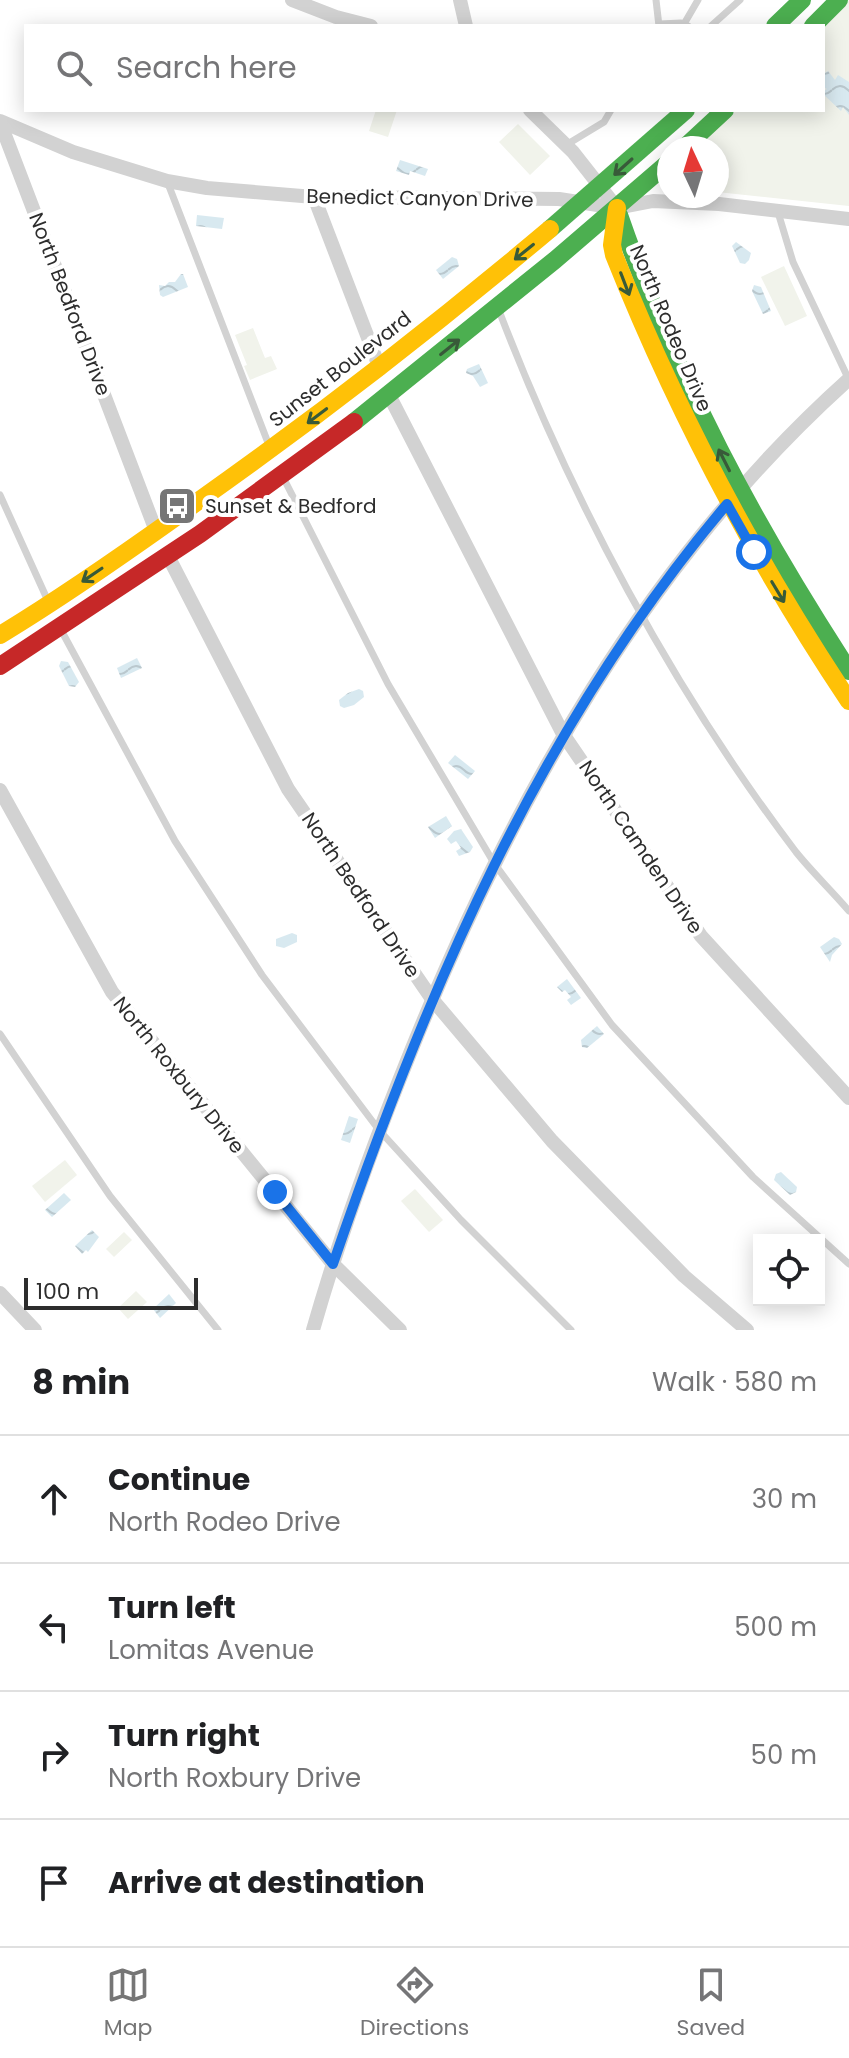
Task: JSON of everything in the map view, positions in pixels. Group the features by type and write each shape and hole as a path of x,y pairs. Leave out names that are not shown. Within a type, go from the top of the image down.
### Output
{"main road":[{"path":"777,24 802,0"},
{"path":"815,24 839,0"},
{"name":"Sunset Boulevard","path":"4,634 271,451 380,369 584,202 684,112"},
{"path":"697,136 723,112"},
{"path":"0,666 168,556 316,451 498,308 657,173"},
{"name":"North Rodeo Drive","path":"617,208 612,245 614,255 658,361 733,497 783,601 849,701"},
{"path":"389,395 386,380 447,314"},
{"path":"316,451 372,392 380,369"},
{"path":"168,556 170,535 227,482"},
{"name":"North Rodeo Drive","path":"733,497 849,671"},
{"path":"104,598 152,552 156,531"}],"street":[{"path":"292,0 363,24"},
{"path":"460,0 466,24"},
{"path":"532,112 566,145 617,208"},
{"name":"Benedict Canyon Drive","path":"0,122 73,152 167,181 246,192 314,197 559,199 617,208 653,201 777,209 849,219"},
{"name":"North Bedford Drive","path":"0,122 156,531"},
{"path":"314,197 380,369"},
{"path":"313,1330 379,1130 432,999 494,863 563,734 640,615 733,497 817,407 849,379"},
{"name":"North Camden Drive","path":"389,395 563,734 701,936 849,1098"},
{"name":"North Bedford Drive","path":"168,556 288,789 432,999 552,1141 684,1276 747,1330"},
{"name":"North Roxbury Drive","path":"0,790 112,992 333,1264 400,1330"},
{"path":"0,1293 35,1330"}],"lane":[{"path":"656,0 660,24"},
{"path":"686,24 698,0"},
{"path":"713,24 740,0"},
{"path":"566,145 604,122 610,112"},
{"path":"167,181 271,451"},
{"path":"777,209 793,262 849,379"},
{"path":"498,308 535,403 640,615 715,735 797,853 849,911"},
{"path":"282,475 388,684 494,863 612,1025 753,1177 849,1264"},
{"path":"0,495 49,603"},
{"path":"60,628 175,841 262,975 379,1130 461,1220 571,1330"},
{"path":"0,1034 141,1239 218,1330"}],"shaded area":[{"path":"849,0 849,206 729,193 729,136 708,136 735,112 825,112 825,24"},
{"path":"375,112 396,112 388,137 369,131"},
{"path":"518,124 550,156 530,175 499,142"},
{"path":"784,266 807,316 785,326 761,277"},
{"path":"253,328 265,358 271,356 277,369 250,380 235,335"},
{"path":"65,1160 77,1175 45,1202 32,1186"},
{"path":"415,1189 443,1220 429,1232 401,1201"},
{"path":"124,1232 132,1240 114,1257 106,1249"},
{"path":"136,1291 147,1302 128,1319 118,1308"}],"water":[{"path":"828,71 835,80 838,75 849,82 849,115 843,107 841,111 825,96 825,73"},
{"path":"400,160 428,169 425,176 396,171"},
{"path":"197,215 224,218 222,229 196,226"},
{"path":"736,242 751,253 745,264 740,263 732,246"},
{"path":"452,257 457,259 459,266 443,279 436,270"},
{"path":"181,274 188,287 163,297 160,295 159,285 175,282"},
{"path":"754,285 761,287 771,311 763,314 752,291"},
{"path":"479,364 488,383 480,387 473,376 466,373 467,369"},
{"path":"137,658 142,668 121,678 117,668"},
{"path":"61,661 68,662 79,682 75,687 69,686 59,666"},
{"path":"359,689 364,697 354,705 340,706 339,700"},
{"path":"455,755 475,771 468,779 448,763"},
{"path":"446,816 452,826 435,838 428,827"},
{"path":"461,829 473,847 470,852 459,856 456,851 461,848 456,841 451,844 447,839 454,831"},
{"path":"292,933 297,935 297,942 284,948 276,946 276,939"},
{"path":"834,937 842,944 830,962 820,947"},
{"path":"567,979 581,998 571,1005 567,1000 571,997 557,987"},
{"path":"597,1026 604,1034 587,1048 582,1047 581,1040"},
{"path":"349,1116 358,1119 350,1143 341,1140"},
{"path":"781,1172 797,1187 796,1192 790,1195 774,1180 776,1174"},
{"path":"64,1193 71,1200 52,1217 45,1210"},
{"path":"92,1230 99,1237 88,1252 86,1250 82,1254 75,1246"},
{"path":"169,1294 176,1303 160,1318 153,1309"}],"traffic: fast":[{"path":"777,24 802,0"},
{"path":"815,24 839,0"},
{"path":"550,229 684,112"},
{"path":"697,136 723,112"},
{"path":"354,422 555,260 657,172"},
{"path":"619,215 666,335 720,450 781,561 849,671"}],"traffic: slow":[{"path":"617,208 612,245 614,255 664,372 750,540 849,701"},
{"path":"0,635 100,570 288,437 550,229"}],"traffic: jam":[{"path":"0,666 200,534 354,422"}],"place":[{"name":"Sunset & Bedford","path":"177,506"}],"route":[{"path":"275,1192 333,1264 379,1130 427,1010 494,863 563,734 640,615 727,504 754,552"}]}
